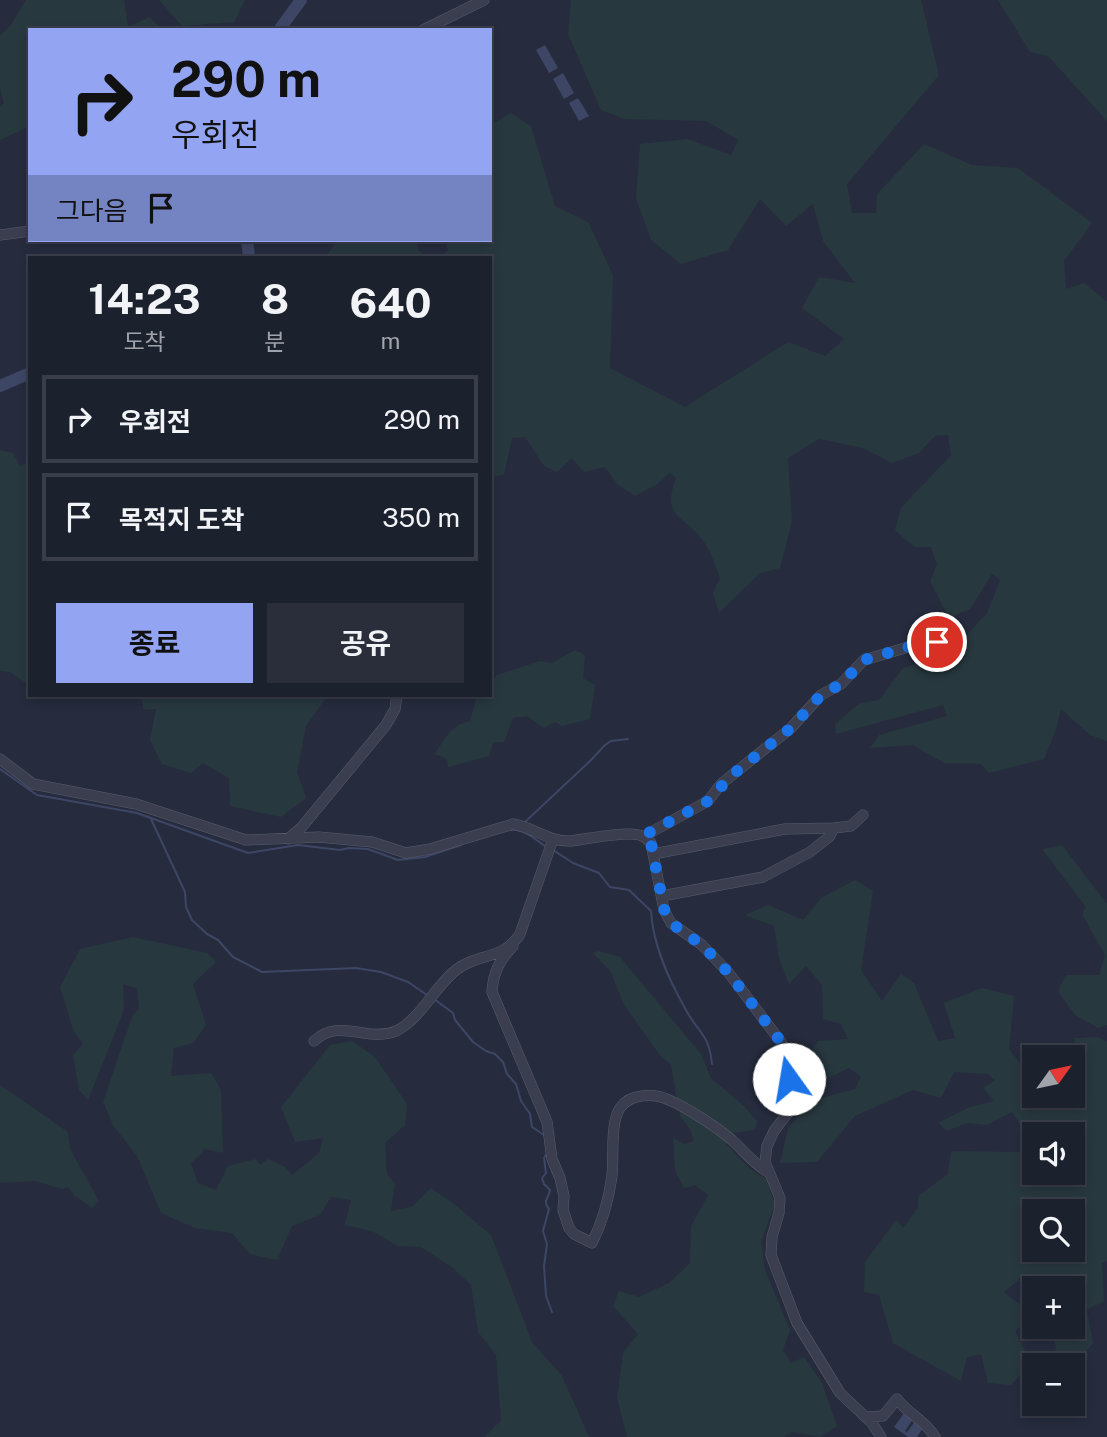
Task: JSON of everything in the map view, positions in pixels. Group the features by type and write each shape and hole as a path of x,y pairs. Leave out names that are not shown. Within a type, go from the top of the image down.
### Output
{"street":[{"path":"427,28 484,0"},
{"path":"0,235 28,231"},
{"path":"643,836 708,801 732,775 791,728 821,695 841,684 864,660 922,643 937,642"},
{"path":"288,839 301,828 386,725 395,709 397,697"},
{"path":"0,759 33,784 136,804 246,840 319,837 372,842 406,853 430,849 513,824 546,838 566,841 632,834 643,836 651,843 664,909 671,923 702,945 728,972 781,1042 792,1095 790,1110 774,1131 767,1146 765,1162 780,1198 771,1255 797,1323 839,1393 872,1423 881,1437"},
{"path":"653,854 785,829 851,825 863,815"},
{"path":"662,896 763,877 810,852 829,837 834,828"},
{"path":"553,839 520,934 492,977 492,992 547,1122 552,1159 564,1196 563,1210 569,1228 574,1234 592,1243 612,1179 616,1116 622,1105 632,1098 656,1095 670,1100 729,1137 769,1173"},
{"path":"314,1041 324,1032 335,1030 374,1034 395,1031 405,1024 456,970 468,962 513,946"},
{"path":"865,1417 883,1416 897,1399 929,1427 936,1437"}],"shaded area":[{"path":"26,0 124,0 128,27 150,17 160,28 28,28 28,127 0,140 0,107 4,103 0,89 0,36 11,25"},
{"path":"159,0 245,0 234,22 182,26"},
{"path":"571,0 921,0 939,75 847,184 852,213 876,213 877,194 924,144 972,165 1018,168 1092,223 1064,261 1066,289 1084,283 1107,302 1107,741 1090,735 1061,709 1044,759 989,773 981,764 944,763 913,745 870,748 879,735 947,716 943,705 836,734 835,724 860,703 879,700 903,668 928,660 933,648 965,637 987,613 1000,580 992,574 970,609 949,618 930,581 937,565 931,547 914,547 895,530 901,508 951,455 948,435 935,436 919,453 892,463 863,448 819,439 788,458 792,521 780,568 760,573 719,613 713,593 720,578 704,542 672,507 672,490 676,478 670,473 656,485 635,496 618,485 605,467 584,472 572,458 557,472 544,466 525,437 512,438 504,474 492,477 492,256 440,256 448,250 446,242 492,242 492,124 511,113 531,126 555,206 588,222 613,275 610,368 685,407 788,342 825,356 844,339 802,308 819,277 855,283 823,241 813,204 786,226 760,199 728,250 681,264 651,240 636,198 640,144 688,139 731,155 738,140 706,121 624,119 601,110 568,34"},
{"path":"998,0 1107,0 1107,121 1048,56 1030,52"},
{"path":"336,242 417,242 419,251 426,256 327,256"},
{"path":"0,450 13,453 20,466 28,462 28,685 10,672 0,671"},
{"path":"575,650 585,655 583,678 595,685 590,719 562,726 555,722 544,728 527,716 513,718 504,742 493,742 489,756 448,767 447,759 435,754 453,729 470,721 477,697 492,697 492,680 497,675 540,661 552,663"},
{"path":"142,697 327,697 306,726 297,772 306,798 281,817 230,806 229,778 203,763 191,773 162,764 150,740 156,709 143,709"},
{"path":"1062,845 1107,904 1107,1025 1098,1028 1075,1015 1058,991 1066,975 1099,975 1105,955 1082,914 1086,907 1042,849"},
{"path":"855,880 873,891 861,970 882,1001 901,974 914,983 938,1041 955,1038 944,1003 982,988 1014,996 1009,1049 1022,1066 1022,1108 1085,1108 1085,1045 1075,1045 1075,1038 1098,1037 1107,1042 1107,1261 1102,1263 1104,1301 1087,1310 1093,1343 1085,1353 1055,1353 1054,1339 1085,1339 1085,1276 1022,1276 1004,1292 1022,1307 1022,1325 1015,1331 1026,1353 1022,1353 1022,1373 1011,1385 988,1383 981,1354 967,1357 961,1381 893,1343 879,1295 864,1292 865,1262 896,1220 903,1228 918,1208 918,1196 948,1174 951,1151 1022,1152 1022,1185 1085,1185 1085,1122 1022,1122 1022,1126 1012,1112 986,1125 967,1123 947,1131 938,1123 970,1107 994,1101 983,1088 995,1080 988,1074 954,1072 941,1098 913,1090 855,1116 817,1162 780,1163 788,1128 814,1100 855,1089 861,1077 849,1068 813,1085 806,1057 818,1041 848,1039 841,1024 823,1019 822,985 806,966 789,984 779,958 774,926 745,915 768,905 803,920 821,898"},
{"path":"133,937 207,953 216,962 193,984 206,1025 193,1043 174,1048 171,1076 211,1073 221,1090 223,1153 205,1149 191,1164 198,1183 216,1190 228,1166 256,1159 260,1165 268,1159 285,1167 292,1175 319,1153 323,1138 295,1142 281,1107 330,1045 352,1041 375,1057 407,1104 405,1125 385,1143 387,1174 395,1184 391,1211 412,1207 431,1188 491,1235 532,1342 562,1376 589,1437 485,1437 501,1420 496,1355 478,1332 471,1285 453,1268 421,1247 398,1246 372,1231 345,1225 351,1200 331,1197 320,1215 292,1226 277,1260 250,1254 232,1233 195,1228 161,1213 137,1156 113,1125 103,1102 132,1017 139,1008 137,988 123,984 124,1010 88,1100 79,1090 73,1055 83,1044 73,1029 60,987 80,949"},
{"path":"599,951 620,957 701,1054 711,1078 757,1121 755,1130 732,1133 726,1144 750,1169 766,1179 775,1204 761,1242 765,1270 790,1330 783,1350 791,1363 804,1357 822,1383 837,1426 820,1437 792,1432 784,1437 627,1437 617,1398 623,1353 638,1334 613,1306 619,1291 639,1297 669,1283 690,1263 691,1226 708,1195 695,1185 684,1188 675,1170 673,1138 684,1144 694,1141 690,1129 680,1116 671,1065 659,1054 623,1003 611,972 593,953"},
{"path":"0,1085 68,1132 70,1149 99,1201 92,1208 68,1187 62,1189 35,1181 0,1183"}],"water":[{"path":"545,45 558,68 549,73 536,50"},
{"path":"563,73 574,93 564,99 553,79"},
{"path":"578,98 589,116 579,121 569,103"},
{"path":"904,1413 913,1419 905,1431 907,1432 916,1420 924,1426 917,1437 908,1437 894,1427"}],"waterway":[{"path":"280,28 301,0"},
{"path":"247,242 249,256"},
{"path":"0,386 28,374"},
{"path":"525,822 605,745 611,741 628,739"},
{"path":"0,769 37,795 137,813 248,853 298,845 340,850 368,849 398,860 425,857 461,845"},
{"path":"151,819 185,892 186,907 192,920 218,940 233,957 262,972 356,968 381,972 408,982 427,995"},
{"path":"510,830 524,832 545,846"},
{"path":"553,850 573,863 599,873 610,887 629,890 651,911 663,962 690,1018 706,1039 712,1064"},
{"path":"434,999 453,1013 455,1020 473,1042 495,1054 503,1062 530,1114 532,1127 544,1135"},
{"path":"547,1153 544,1158 546,1173 542,1178 550,1190 546,1202 549,1209 543,1231 547,1244 544,1266 546,1296 552,1312"}],"route":[{"path":"789,1079 781,1042 728,972 702,945 671,923 664,909 651,843 643,836 708,801 721,784 791,728 821,695 841,684 864,660 922,643 937,642"}]}
